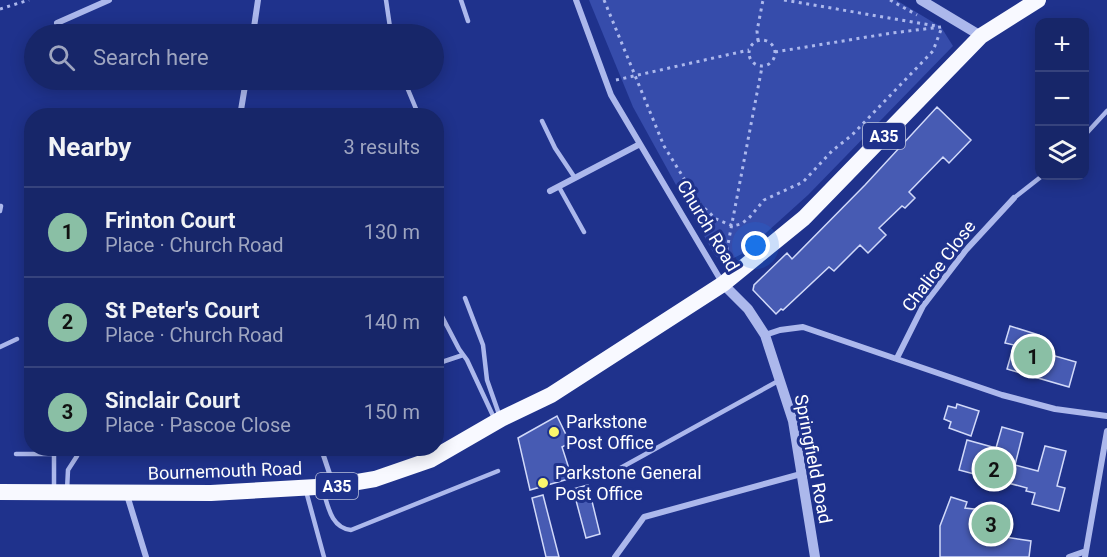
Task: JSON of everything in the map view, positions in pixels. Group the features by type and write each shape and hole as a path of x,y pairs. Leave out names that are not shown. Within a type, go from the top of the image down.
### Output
{"highway":[{"name":"A35","path":"723,284 804,218 981,36 1038,0"},
{"name":"Bournemouth Road","path":"444,452 551,395 723,284"},
{"name":"Bournemouth Road","path":"0,492 211,494 321,487 375,479 437,456"}],"street":[{"path":"57,23 109,0"},
{"path":"254,24 258,0"},
{"name":"Church Road","path":"576,0 611,95 723,284 748,309 765,335"},
{"path":"921,0 981,36"},
{"path":"241,108 244,90"},
{"path":"550,191 640,144"},
{"name":"Chalice Close","path":"897,358 923,306 966,250 1014,198"},
{"path":"765,335 780,330 803,327 1002,395 1055,409 1107,416"},
{"name":"Springfield Road","path":"765,335 793,421 815,557"},
{"path":"1069,557 1086,554 1107,431"},
{"path":"321,456 321,487"},
{"path":"615,557 644,517 801,474"},
{"path":"127,494 146,557"}],"lane":[{"path":"386,0 390,24"},
{"path":"461,0 468,21"},
{"path":"408,90 416,108"},
{"path":"1089,131 1107,111"},
{"path":"542,121 555,148 575,178"},
{"path":"1014,198 1037,180"},
{"path":"559,187 584,232"},
{"path":"465,298 483,345 487,380 499,421"},
{"path":"444,320 499,421"},
{"path":"0,347 17,339"},
{"path":"444,361 463,355"},
{"path":"615,471 780,380"},
{"path":"16,454 24,454"},
{"path":"54,456 61,493"},
{"path":"61,493 68,471 77,456"},
{"path":"321,487 336,522 340,527 351,530 498,471"},
{"path":"321,487 324,557"}],"path":[{"path":"0,9 29,0"},
{"path":"604,0 664,146 699,203 716,219 733,226 749,218 764,200 803,182 933,51 941,27"},
{"path":"758,41 757,31 764,0"},
{"path":"784,0 951,29"},
{"path":"775,52 941,27"},
{"path":"766,40 775,52 774,59 762,66 755,64 750,58 749,50 752,44 766,40"},
{"path":"606,81 749,50"},
{"path":"723,284 724,261 733,226 762,66"}],"shaded area":[{"path":"589,0 896,0 941,27 953,46 808,195 745,252 732,259 723,260 713,252 633,107"}],"building":[{"path":"937,107 971,140 949,163 943,157 909,192 915,198 905,208 902,206 879,228 886,235 868,253 860,245 834,271 829,267 776,314 753,290 754,285 787,253 792,259"},
{"path":"1010,326 1039,335 1034,350 1076,362 1069,387 1007,369 1014,345 1005,343"},
{"path":"957,404 979,411 971,436 949,428 951,422 944,419 948,406 956,408"},
{"name":"Parkstone General Post Office","path":"557,416 570,443 562,447 572,478 530,490 518,438"},
{"path":"1002,427 1023,433 1015,465 1038,471 1045,446 1066,451 1057,486 1065,488 1059,511 1032,504 1035,493 1026,491 1027,488 959,470 967,440 996,448"},
{"path":"588,485 600,534 586,538 573,489"},
{"path":"543,495 559,557 546,557 532,498"},
{"path":"951,497 967,502 965,508 1002,512 999,536 1031,541 1029,557 940,557 940,526"}],"place":[{"name":"Frinton Court","path":"1033,356"},
{"name":"Parkstone Post Office","path":"554,432"},
{"name":"St Peter's Court","path":"994,469"},
{"name":"Parkstone General Post Office","path":"543,483"},
{"name":"Sinclair Court","path":"991,524"}]}
